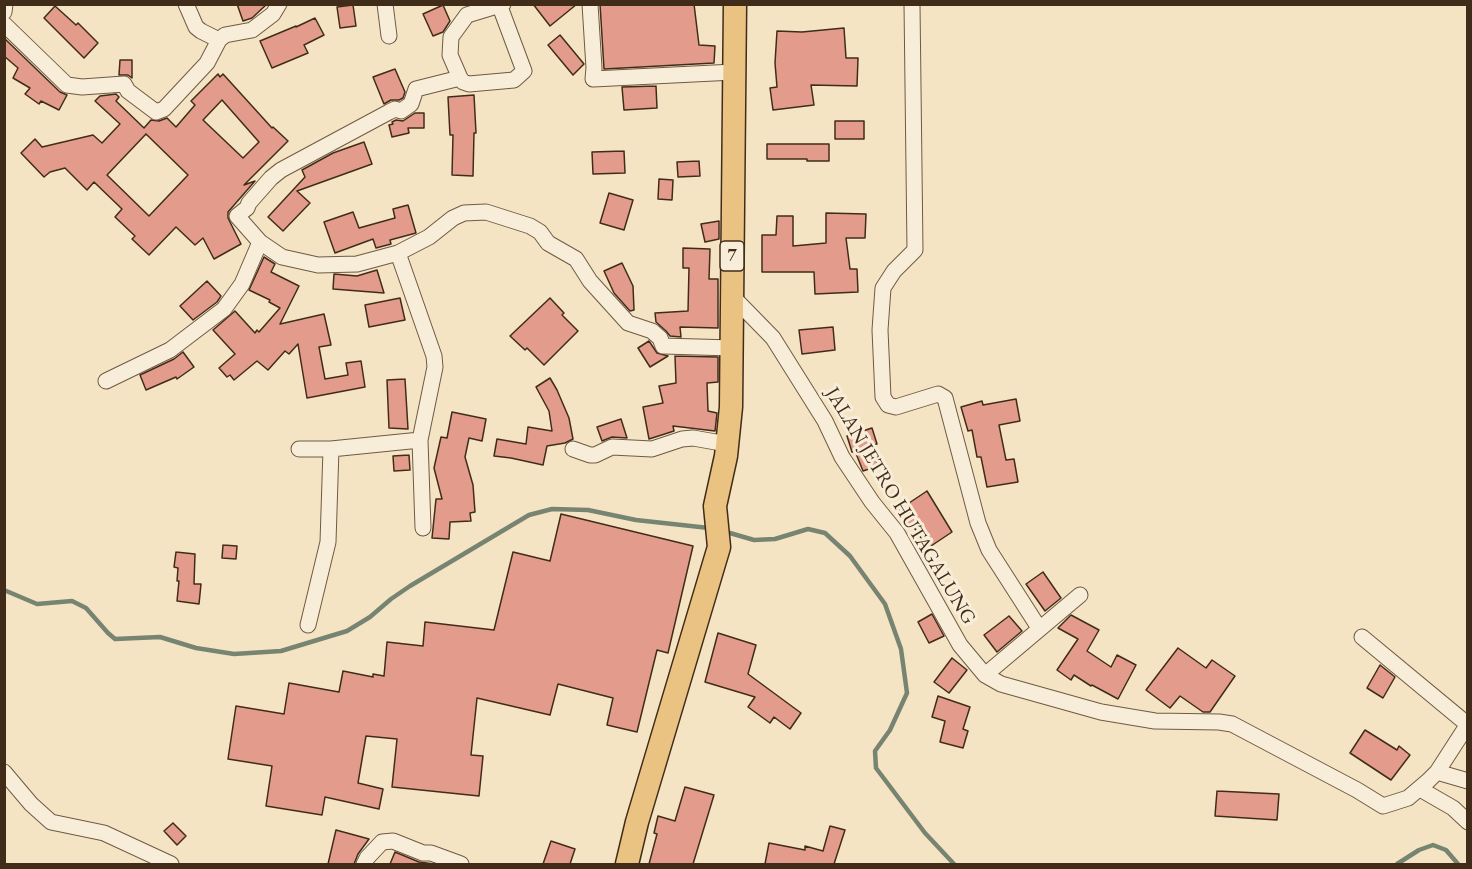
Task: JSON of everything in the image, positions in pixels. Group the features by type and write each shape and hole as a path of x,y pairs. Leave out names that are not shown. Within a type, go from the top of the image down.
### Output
{"highway":[{"name":"7","path":"627,864 719,547 715,506 727,444 733,348 731,295 735,4"}],"street":[{"path":"4,12 5,4"},
{"path":"186,4 196,27 219,40"},
{"path":"4,24 67,85 82,87 124,84 128,91 156,112 164,109 207,63 219,40 225,35 252,30 273,14 279,4"},
{"path":"385,4 389,36"},
{"path":"590,4 594,68 592,79 734,72"},
{"path":"912,4 915,250 894,272 884,288 880,330 883,397 888,405 896,407 938,394 945,398 978,523 988,550 1039,628"},
{"path":"500,5 524,72 514,80 469,84 460,78 450,55 451,37 467,15 500,5"},
{"path":"460,78 416,89 411,104 401,111 395,109 281,170 237,216 260,242 282,258 318,266 357,264 398,253 429,237 453,218 464,213 486,212 530,226 540,232 548,243 576,259 590,281 628,323 652,331 660,338 663,346 733,348"},
{"path":"106,381 170,350 224,309 242,284 260,242"},
{"path":"398,253 434,356 435,367 420,440 423,528"},
{"name":"JALAN JETRO HUTAGALUNG","path":"731,295 773,338 825,421 842,457 872,502 897,533 960,645 985,675 1001,684 1101,712 1155,721 1232,724 1383,806 1408,798 1420,789 1437,772 1467,724"},
{"path":"573,449 595,455 612,447 652,449 682,439 693,438 727,444"},
{"path":"299,449 331,449 420,440"},
{"path":"308,625 328,542 331,449"},
{"path":"985,675 1080,595"},
{"path":"1362,637 1467,724"},
{"path":"4,772 31,804 51,822 104,833 171,864"},
{"path":"1437,772 1467,781"},
{"path":"1420,789 1453,808 1467,822"},
{"path":"364,864 382,842 393,841 461,864"}],"building":[{"path":"237,4 267,4 252,18 243,21"},
{"path":"533,4 577,4 550,26"},
{"path":"600,4 694,4 699,45 715,46 714,63 604,69"},
{"path":"353,5 356,26 340,28 337,7"},
{"path":"443,5 450,21 443,32 433,36 423,14"},
{"path":"55,6 76,25 78,23 98,43 84,58 44,18"},
{"path":"315,18 324,35 304,45 308,53 272,68 260,41"},
{"path":"844,28 846,58 858,58 857,86 811,85 814,105 773,110 770,88 777,87 775,63 777,31 802,32"},
{"path":"560,35 584,64 573,75 548,45"},
{"path":"4,38 60,92 67,95 59,110 41,101 39,104 25,94 30,88 13,78 18,68 4,56"},
{"path":"120,60 132,60 132,78 128,75 119,75"},
{"path":"395,69 405,92 403,98 384,104 373,77"},
{"path":"218,74 220,77 223,74 272,128 288,141 244,185 255,181 228,212 228,218 241,244 214,259 203,238 195,245 176,227 149,255 132,239 135,236 115,217 122,209 94,182 87,190 65,168 50,172 44,177 21,153 35,139 42,147 93,135 102,143 120,124 95,101 100,96 116,94 119,97 116,101 144,128 151,120 159,121 167,118 176,127 195,105 191,101","holes":["222,100 259,142 243,158 203,120","146,134 188,175 149,216 107,175"]},
{"path":"656,86 657,108 624,110 622,87"},
{"path":"474,95 476,133 474,133 473,176 452,175 453,135 450,135 448,97"},
{"path":"415,113 424,113 424,128 408,128 409,133 392,137 389,125 396,120 403,121"},
{"path":"835,121 864,121 864,139 835,139"},
{"path":"364,142 372,164 297,191 310,203 283,231 268,217 305,177 302,170 333,153"},
{"path":"767,144 829,144 829,161 767,159"},
{"path":"624,151 625,173 593,174 592,152"},
{"path":"699,161 700,176 678,177 677,162"},
{"path":"659,179 673,180 672,200 658,199"},
{"path":"609,193 633,200 624,230 600,223"},
{"path":"408,205 416,233 390,240 391,244 376,248 373,239 335,253 324,222 353,212 359,228 395,218 393,209"},
{"path":"826,213 866,214 865,238 846,238 850,269 857,269 858,292 815,294 814,272 762,272 762,235 776,235 777,216 793,216 793,246 826,243"},
{"path":"719,221 719,239 705,242 701,224"},
{"path":"683,248 710,249 709,279 718,279 718,328 680,327 681,337 670,336 656,322 655,313 688,311 689,268 683,268"},
{"path":"264,257 275,264 271,272 299,286 280,324 324,314 331,345 319,347 325,379 348,375 346,363 361,361 365,387 307,398 298,344 289,354 285,351 268,370 257,361 234,380 230,375 227,377 219,368 235,354 213,330 235,311 255,333 257,330 259,332 280,308 269,302 270,300 249,290"},
{"path":"622,263 633,286 634,310 630,311 614,293 604,271"},
{"path":"377,270 384,293 333,289 334,274 357,276"},
{"path":"207,281 221,296 217,302 193,320 180,306"},
{"path":"400,298 405,320 369,327 365,305"},
{"path":"550,298 564,313 562,315 578,331 544,365 527,348 525,350 510,336"},
{"path":"833,327 835,350 802,354 799,330"},
{"path":"649,341 657,353 668,356 650,367 638,348"},
{"path":"183,352 194,367 177,379 176,377 146,390 140,375 174,359"},
{"path":"675,356 718,357 718,382 707,383 708,411 717,413 715,431 673,426 674,431 649,439 643,407 663,403 659,386 676,383"},
{"path":"550,378 569,418 573,439 547,446 543,465 494,456 497,439 526,444 528,427 552,431 549,411 536,387"},
{"path":"405,379 408,429 389,428 387,380"},
{"path":"1016,399 1020,421 999,425 1006,460 1014,459 1018,482 987,487 981,457 977,457 972,430 968,431 961,407 982,401 983,405"},
{"path":"452,412 486,419 482,441 469,438 465,457 473,485 475,512 470,513 471,521 450,522 449,539 432,538 436,499 442,499 434,468 441,437 447,438"},
{"path":"621,419 627,438 612,437 602,441 597,427"},
{"path":"872,428 877,444 872,445 878,466 863,471 855,451 852,452 847,436"},
{"path":"409,455 410,470 394,471 393,456"},
{"path":"927,491 952,532 928,548 913,526 909,529 897,511"},
{"path":"561,514 693,546 668,653 657,650 637,732 607,725 613,698 558,684 550,715 477,698 471,755 483,756 479,796 392,787 397,739 366,736 358,783 383,789 379,809 325,797 322,815 266,806 272,766 228,759 236,706 284,714 289,683 339,692 343,671 373,677 373,674 384,676 387,642 423,646 425,622 494,630 513,552 550,561"},
{"path":"223,545 237,546 236,559 222,558"},
{"path":"176,552 195,554 194,584 201,584 199,604 177,601 179,581 177,581 178,568 174,567"},
{"path":"1043,572 1061,598 1045,611 1026,584"},
{"path":"932,614 944,636 929,643 918,622"},
{"path":"1071,615 1099,630 1087,651 1111,667 1117,655 1136,665 1118,699 1074,675 1071,680 1057,670 1078,639 1058,628"},
{"path":"1009,616 1022,631 997,652 984,635"},
{"path":"718,633 756,645 748,674 801,713 790,729 774,717 770,723 748,707 755,697 705,682"},
{"path":"1178,648 1206,668 1212,660 1235,676 1210,712 1203,712 1180,696 1170,708 1146,690"},
{"path":"952,658 967,670 949,693 934,682"},
{"path":"1380,665 1395,677 1383,698 1367,688"},
{"path":"938,696 970,707 963,729 968,731 963,748 940,742 945,721 932,717"},
{"path":"1365,730 1397,750 1399,746 1410,755 1391,780 1350,753"},
{"path":"685,787 714,795 693,864 649,864 657,834 654,833 658,816 675,821"},
{"path":"1217,791 1279,794 1277,820 1215,816"},
{"path":"173,823 186,836 177,845 164,831"},
{"path":"830,826 845,830 834,864 765,864 769,843 805,850 805,846 823,851"},
{"path":"336,830 369,839 354,864 328,864"},
{"path":"551,841 575,849 570,864 543,864"},
{"path":"395,852 419,862 434,864 390,864"}],"waterway":[{"path":"4,590 37,604 72,601 86,608 115,639 160,637 196,648 234,654 281,651 347,631 370,617 410,586 529,515 552,509 588,510 636,520 709,528"},
{"path":"723,531 754,540 775,539 808,529 825,533 850,556 885,604 901,649 907,693 890,730 875,751 876,768 925,833 954,864"},
{"path":"1397,864 1419,850 1433,845 1446,850 1458,864"}]}
